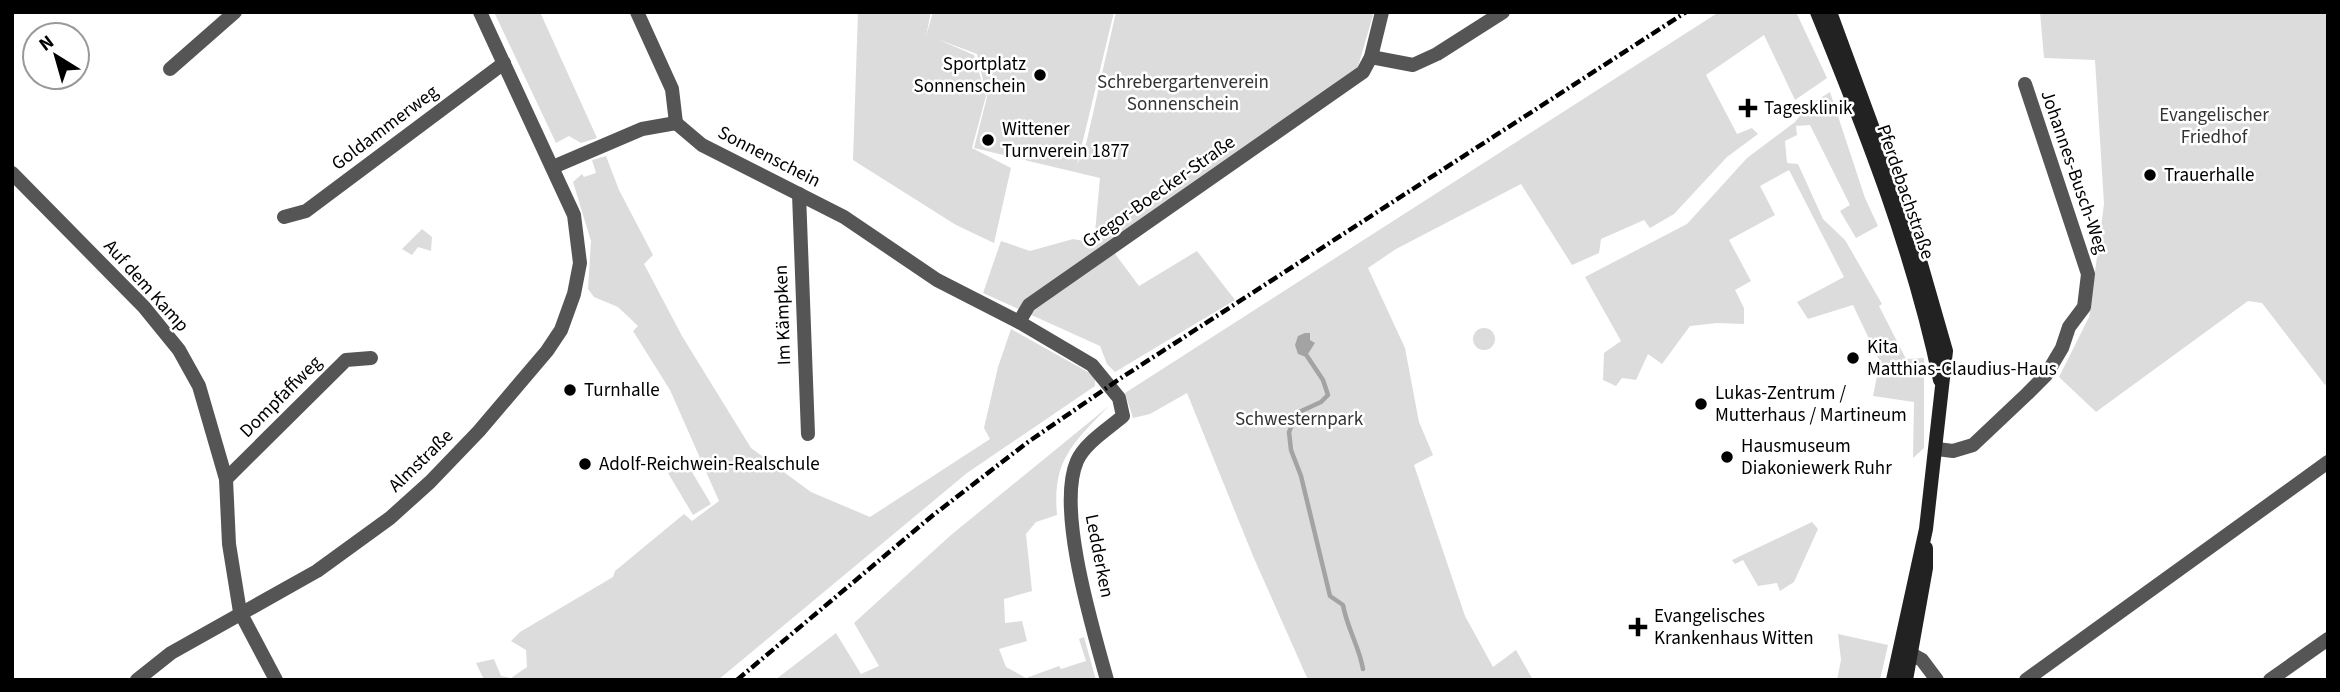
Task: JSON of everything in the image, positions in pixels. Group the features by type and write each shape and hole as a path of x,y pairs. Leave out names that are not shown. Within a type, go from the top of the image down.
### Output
{"main road":[{"name":"Pferdebachstraße","path":"1817,12 1905,247 1930,332 1942,388"},
{"name":"Pferdebachstraße","path":"1830,12 1873,123 1932,295 1946,351 1926,529 1893,680"},
{"name":"Pferdebachstraße","path":"1906,680 1926,568 1926,529"}],"street":[{"path":"170,69 234,12"},
{"path":"480,12 553,167 642,129 676,123 672,89 637,12"},
{"path":"1382,12 1371,57 1413,65 1437,54 1503,12"},
{"name":"Gregor-Boecker-Straße","path":"1019,322 1029,305 1350,82 1363,72 1371,57"},
{"name":"Goldammerweg","path":"284,217 306,211 504,63"},
{"name":"Johannes-Busch-Weg","path":"1937,449 1953,451 1973,445 2027,394 2046,375 2069,327 2084,307 2088,274 2025,84"},
{"name":"Sonnenschein","path":"676,123 702,145 844,217 937,280 1019,322 1092,365 1105,379"},
{"name":"Almstraße","path":"137,680 172,653 240,612 317,571 390,518 430,482 479,431 547,351 569,309 580,263 573,215 553,167"},
{"name":"Auf dem Kamp","path":"12,173 144,307 179,350 199,386 226,479 229,544 240,612 276,680"},
{"name":"Im Kämpken","path":"799,194 808,434"},
{"name":"Dompfaffweg","path":"226,479 346,360 371,358"},
{"name":"Ledderken","path":"1105,379 1119,398 1123,416 1086,447 1077,460 1071,480 1071,527 1107,680"},
{"path":"2026,680 2328,462"},
{"path":"2270,680 2328,639"},
{"path":"1911,654 1922,660 1937,680"}],"green space":[{"path":"494,12 540,12 597,138 581,143 569,136 556,143"},
{"name":"Schrebergartenverein Sonnenschein","path":"858,12 931,12 926,36 933,12 1114,12 1077,165 1086,144 1116,12 1374,12 1357,70 1110,241 1116,255 1139,286 1197,251 1235,300 1115,372 1107,364 1100,346 983,293 1001,241 1030,251 1073,239 1094,243 1100,178 974,148 987,97 977,54 937,39 974,55 986,96 972,148 1011,168 994,243 956,225 853,160"},
{"name":"Schwesternpark","path":"1719,12 1796,12 1827,78 1795,100 1764,35 1706,75 1737,134 1752,128 1758,134 1727,157 1674,214 1650,228 1644,220 1601,239 1599,253 1572,265 1521,184 1396,249 1368,268 1405,348 1419,422 1433,455 1414,465 1465,616 1493,667 1516,650 1533,680 1308,680 1253,556 1187,393 1150,414 1133,418 1125,393"},
{"name":"Evangelischer Friedhof","path":"2040,12 2328,12 2328,383 2325,385 2262,303 2248,301 2096,412 2059,377 2089,317 2104,204 2095,60 2044,58"},
{"path":"1830,92 1865,198 1878,226 1856,238 1840,211 1850,205 1810,125 1796,126 1797,135 1785,141 1787,163 1798,164 1823,219 1845,240 1882,304 1879,306 1906,359 1924,358 1924,448 1913,458 1914,402 1873,396 1880,362 1853,305 1808,319 1797,302 1844,277 1789,170 1760,186 1775,215 1729,240 1751,281 1735,290 1744,308 1744,324 1690,326 1662,364 1648,354 1636,380 1622,378 1616,386 1603,380 1604,353 1621,341 1585,277 1687,224 1747,158 1795,122 1808,106"},
{"path":"606,156 619,190 653,255 644,264 682,336 751,448 811,492 870,517 990,439 984,428 998,367 1011,329 1095,376 1095,386 967,473 718,680 484,680 476,663 494,659 501,676 511,678 527,667 526,650 511,641 520,632 613,577 615,571 684,514 692,521 719,501 670,390 633,331 638,326 618,307 594,297 588,289 591,241 573,182 582,174 584,177 596,173 592,160"},
{"path":"422,229 432,237 431,251 418,247 412,255 402,249"},
{"path":"1484,328 1492,331 1495,339 1492,347 1484,350 1476,347 1473,339 1476,331"},
{"path":"1109,406 1075,442 1062,466 1056,496 1057,515 1036,522 1026,534 1032,591 1004,599 1005,623 1022,621 1027,641 999,649 1006,667 1026,678 1059,666 1061,669 1086,661 1079,639 1084,637 1096,680 775,680 836,633 861,674 879,666 854,623 951,535"},
{"path":"686,462 711,504 693,515 668,473"},
{"path":"1812,522 1818,529 1794,582 1780,591 1777,583 1758,586 1743,560 1735,564 1732,560"},
{"path":"1838,634 1888,645 1880,680 1837,680 1841,660"}],"shaded area":[{"path":"1310,333 1310,340 1315,343 1306,357 1298,354 1295,345 1298,336"}],"waterway":[{"path":"1307,356 1323,380 1328,395 1321,402 1297,413 1289,432 1291,450 1301,476 1330,596 1343,605 1363,669"}],"railway":[{"path":"737,680 932,516 1028,442 1121,378 1686,12"}],"place":[{"name":"Sportplatz Sonnenschein","path":"1040,75"},
{"name":"Tagesklinik","path":"1748,108"},
{"name":"Wittener Turnverein 1877","path":"988,140"},
{"name":"Trauerhalle","path":"2150,175"},
{"name":"Kita Matthias-Claudius-Haus","path":"1853,358"},
{"name":"Turnhalle","path":"570,390"},
{"name":"Lukas-Zentrum / Mutterhaus / Martineum","path":"1701,404"},
{"name":"Hausmuseum Diakoniewerk Ruhr","path":"1727,457"},
{"name":"Adolf-Reichwein-Realschule","path":"585,464"},
{"name":"Evangelisches Krankenhaus Witten","path":"1638,627"}]}
